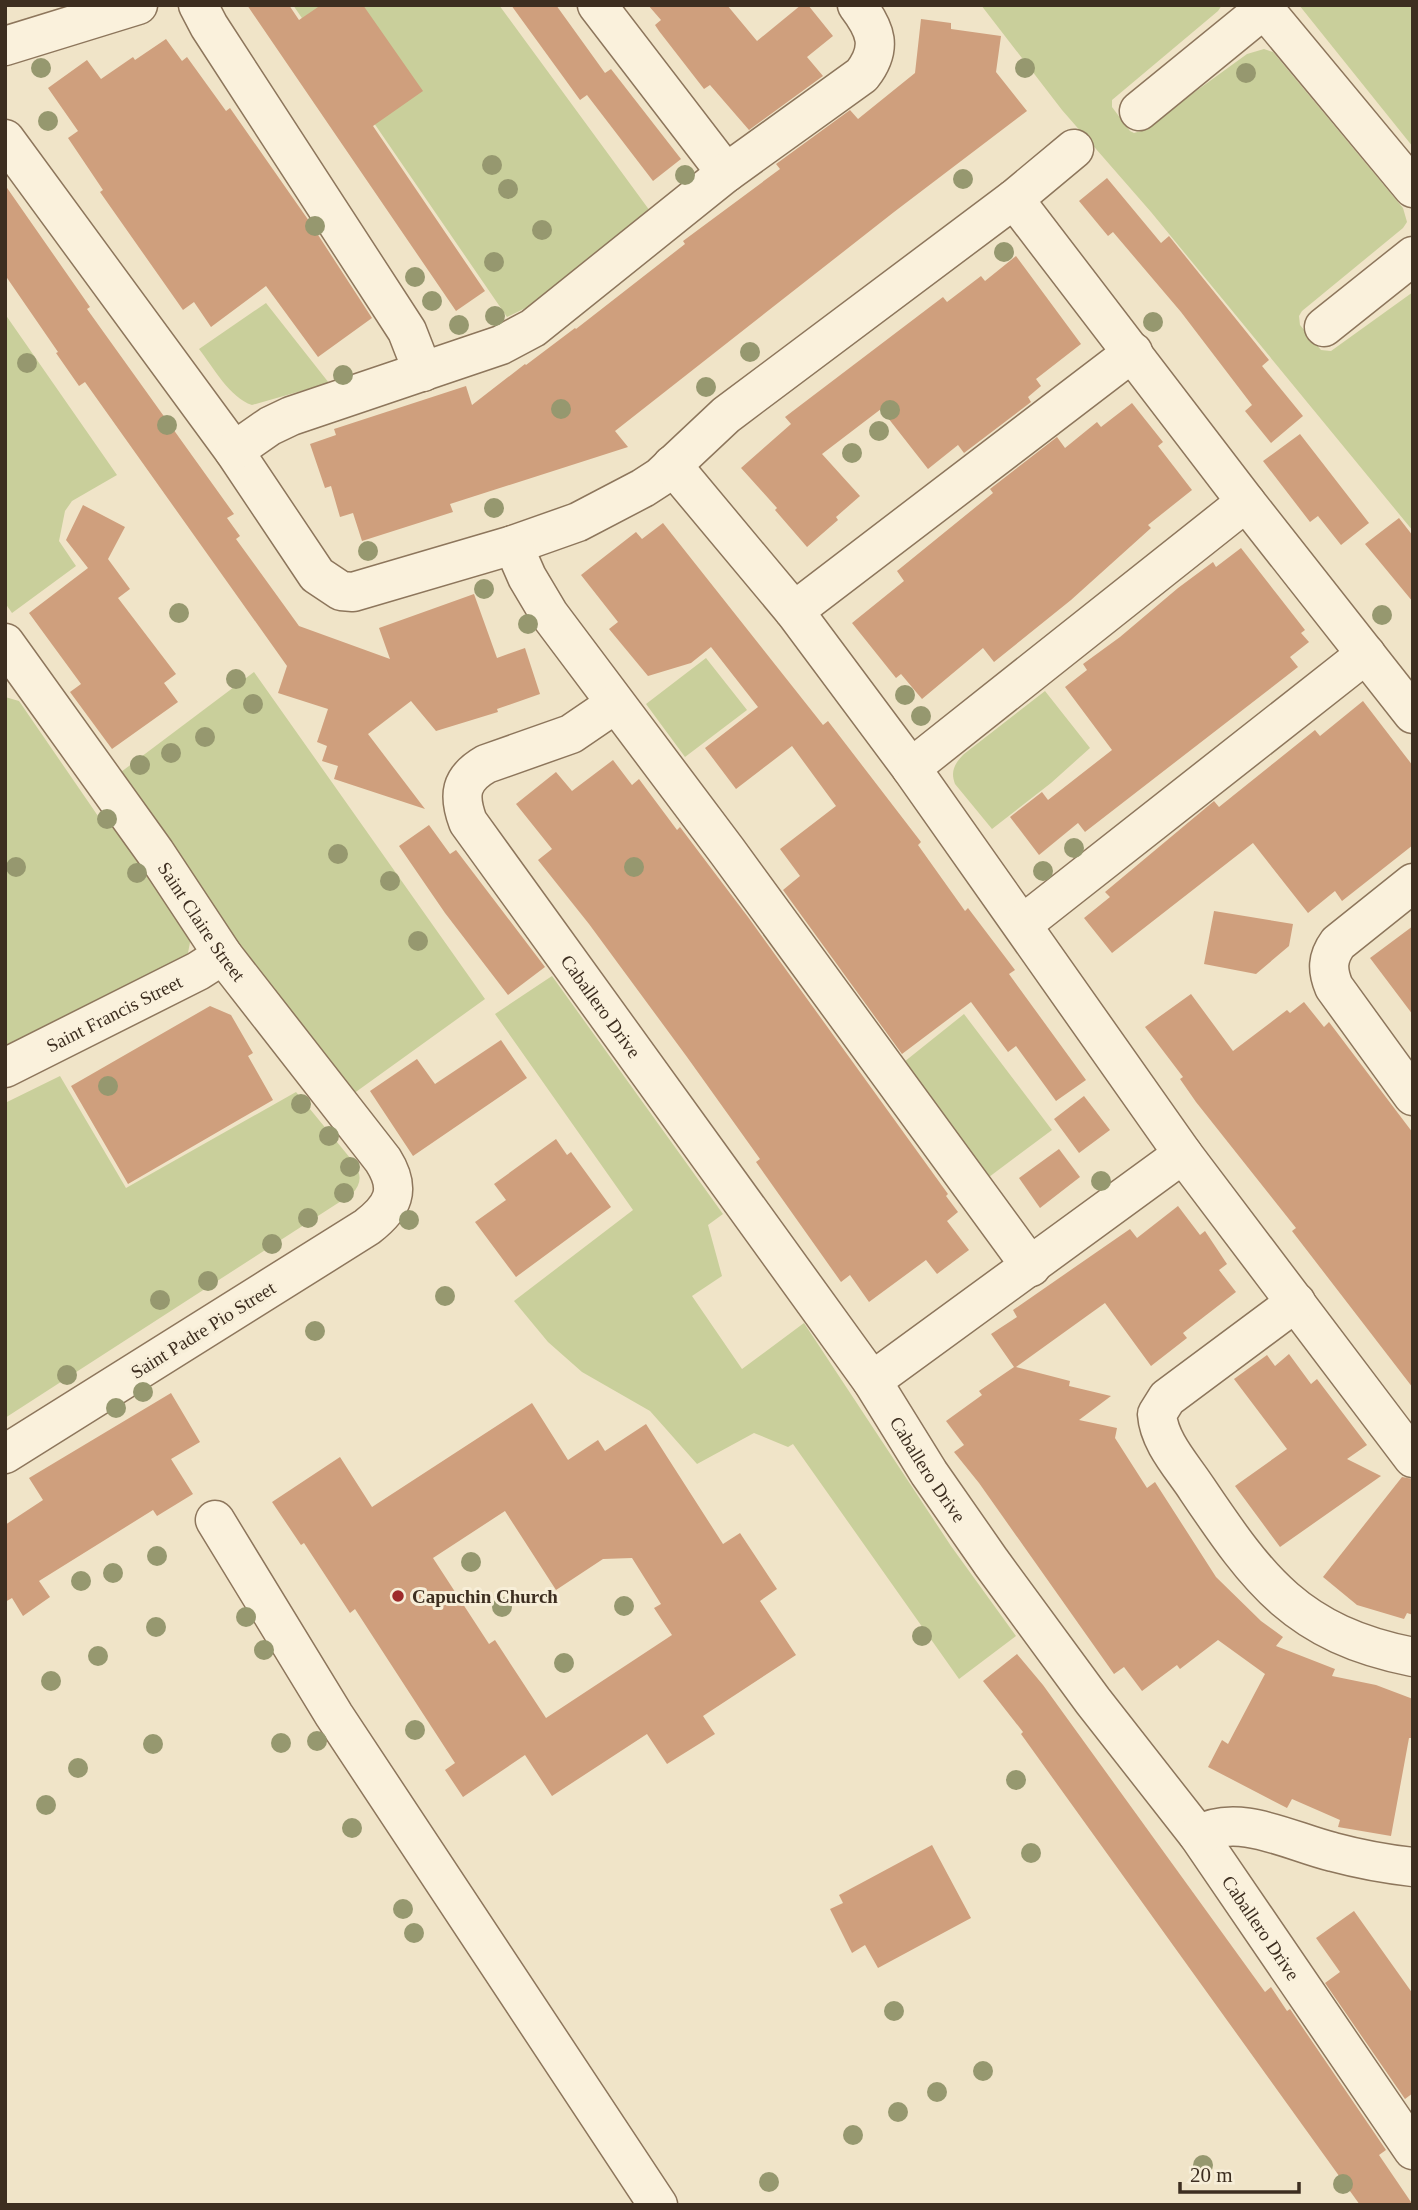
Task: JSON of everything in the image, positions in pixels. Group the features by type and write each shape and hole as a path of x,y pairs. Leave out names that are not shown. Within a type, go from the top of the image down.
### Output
{"street":[{"path":"5,46 138,5"},
{"path":"198,5 407,331 423,372"},
{"path":"597,5 726,173"},
{"path":"234,451 270,426 292,416 501,345 533,328 726,173 862,75 871,64 876,48 874,31 857,5"},
{"path":"1139,111 1262,7 1413,188"},
{"path":"5,139 234,451 317,575 341,591 370,589 578,522 610,507 660,477 726,415 1014,200 1074,149"},
{"path":"1014,200 1413,714"},
{"path":"1324,327 1413,256"},
{"path":"794,611 1133,352"},
{"path":"672,465 794,611 1023,924 1183,1154 1413,1458"},
{"path":"911,768 1246,502"},
{"path":"513,545 527,577 549,614 727,851 1031,1267"},
{"name":"Saint Claire Street","path":"8,653 148,843 223,955 383,1160 392,1179 392,1198"},
{"path":"1023,924 1366,654"},
{"name":"Caballero Drive","path":"615,704 571,734 486,764 475,771 466,781 462,792 462,806 468,822 872,1381 929,1473 990,1562 1093,1701 1198,1835 1413,2150"},
{"path":"1413,883 1338,943 1331,952 1328,974 1334,987 1413,1096"},
{"name":"Saint Francis Street","path":"5,1068 198,971 223,955"},
{"path":"872,1381 1183,1154"},
{"name":"Saint Padre Pio Street","path":"5,1454 367,1227 382,1216 392,1198"},
{"path":"1296,1302 1167,1398 1157,1414 1162,1435 1231,1540 1275,1592 1326,1629 1361,1644 1413,1657"},
{"path":"215,1520 334,1715 659,2205"},
{"path":"1198,1835 1208,1829 1223,1827 1252,1828 1341,1854 1413,1867"}],"green space":[{"path":"293,5 499,5 650,211 540,301 507,317"},
{"path":"981,5 1222,5 1112,100 1112,107 1130,131 1141,131 1247,54 1264,49 1273,52 1403,208 1407,222 1403,228 1299,316 1300,325 1321,350 1331,351 1413,292 1413,531 1151,212 1062,110"},
{"path":"1299,5 1413,5 1413,147"},
{"path":"266,303 329,383 252,405 229,389 199,349"},
{"path":"5,314 117,475 72,501 65,511 59,541 76,566 12,613 5,603"},
{"path":"706,658 747,710 685,757 646,704"},
{"path":"254,672 485,999 353,1094 265,987 121,772"},
{"path":"1045,691 1090,748 1051,783 992,829 955,784 954,768 964,754"},
{"path":"5,697 19,701 98,816 106,812 191,937 184,960 5,1052"},
{"path":"552,976 723,1214 708,1225 722,1276 692,1296 742,1369 804,1323 951,1546 1016,1636 959,1679 793,1444 788,1447 754,1433 697,1464 650,1411 582,1372 548,1342 514,1301 633,1210 495,1014"},
{"path":"964,1014 1052,1130 989,1177 904,1062"},
{"path":"60,1076 126,1188 296,1092 355,1164 360,1180 352,1194 5,1418 5,1103"}],"building":[{"path":"247,5 289,5 299,20 321,5 363,5 423,91 373,126 485,291 456,311"},
{"path":"511,5 556,5 605,73 611,69 681,159 653,181 587,95 580,100"},
{"path":"648,5 727,5 757,41 801,5 808,5 833,36 807,57 823,76 749,130 710,85 704,89 655,25 661,20"},
{"path":"921,19 951,23 951,29 1001,36 996,72 1027,111 615,431 628,447 450,504 453,512 362,541 353,513 340,517 331,486 325,488 310,444 336,435 334,429 466,386 472,405 576,329 685,244 683,241 780,169 776,164 850,110 858,119 915,73"},
{"path":"166,39 182,61 187,57 226,111 230,108 309,221 372,318 318,357 266,286 211,327 194,302 183,310 100,192 103,190 68,138 78,131 48,88 87,60 101,79"},
{"path":"1107,178 1161,243 1169,236 1269,360 1262,366 1303,416 1271,443 1245,411 1252,405 1181,312 1113,232 1108,236 1079,201"},
{"path":"5,185 90,307 87,309 234,514 227,518 240,536 236,539 299,626 390,659 379,628 474,594 497,658 525,648 540,694 497,709 498,712 436,731 411,701 368,734 425,809 334,779 338,766 322,761 327,746 317,742 328,709 278,693 287,666 85,382 79,386 5,275"},
{"path":"1016,256 1081,344 1036,379 1041,386 1028,397 1031,402 964,453 958,445 928,469 881,409 822,454 860,496 807,547 741,468 791,424 785,417 943,297 947,302 981,276 985,281"},
{"path":"1132,403 1163,442 1158,446 1192,490 1148,525 1151,528 1071,600 994,662 983,648 922,699 901,674 896,678 852,623 904,581 897,571 993,493 990,489 1057,437 1065,448 1097,422 1101,427"},
{"path":"1300,434 1369,523 1341,545 1318,516 1310,522 1263,461"},
{"path":"83,505 125,527 108,559 130,589 118,598 176,674 164,683 178,702 112,749 70,692 81,684 29,613 88,568 66,540"},
{"path":"1399,518 1413,536 1413,602 1365,544"},
{"path":"663,523 823,725 828,721 921,842 918,845 965,911 968,908 1015,970 1009,974 1086,1080 1056,1101 1016,1046 1008,1052 971,1002 902,1054 783,890 800,876 780,849 836,806 792,746 736,789 705,748 758,707 711,647 691,663 648,676 609,629 618,622 581,575 636,532 642,539"},
{"path":"1241,548 1305,630 1301,633 1309,642 1290,657 1298,667 1085,832 1078,823 1039,855 1010,817 1042,792 1048,800 1112,750 1065,687 1087,670 1083,664 1178,588 1213,562 1216,567"},
{"path":"1363,701 1413,766 1413,845 1342,901 1335,891 1308,913 1253,843 1112,953 1084,918 1110,897 1105,892 1214,801 1219,807 1315,730 1320,736"},
{"path":"613,760 632,785 639,779 677,830 680,827 948,1194 946,1196 958,1212 947,1221 969,1250 937,1274 926,1260 869,1302 850,1275 841,1282 756,1162 760,1159 687,1057 538,860 552,849 516,804 556,772 572,791"},
{"path":"429,825 450,854 456,850 545,967 508,995 445,913 399,846"},
{"path":"1214,911 1293,924 1289,946 1256,974 1204,964"},
{"path":"1413,926 1413,1015 1370,958"},
{"path":"1191,994 1233,1051 1287,1010 1290,1013 1304,1002 1324,1027 1329,1022 1413,1133 1413,1388 1292,1231 1296,1228 1196,1102 1180,1079 1183,1077 1145,1027"},
{"path":"210,1006 231,1015 253,1053 248,1056 273,1100 128,1184 71,1086"},
{"path":"501,1040 527,1078 413,1156 370,1091 417,1059 435,1084"},
{"path":"1084,1096 1110,1130 1079,1153 1054,1119"},
{"path":"556,1139 567,1155 571,1152 611,1207 516,1277 475,1222 506,1200 494,1184"},
{"path":"1059,1149 1080,1177 1040,1208 1019,1178"},
{"path":"1178,1206 1200,1235 1205,1231 1227,1264 1219,1270 1236,1292 1183,1333 1187,1338 1151,1366 1105,1303 1016,1367 1070,1381 1069,1386 1111,1396 1079,1420 1117,1428 1115,1438 1147,1488 1155,1482 1216,1577 1261,1621 1283,1637 1276,1646 1335,1669 1332,1676 1376,1685 1413,1699 1413,1738 1409,1738 1391,1836 1338,1827 1340,1820 1292,1799 1287,1808 1208,1767 1222,1740 1228,1744 1265,1674 1218,1640 1180,1669 1177,1665 1142,1691 1124,1667 1114,1674 979,1483 954,1452 964,1445 946,1421 982,1395 979,1391 1014,1367 991,1334 1017,1317 1013,1310 1130,1229 1137,1238"},
{"path":"1289,1354 1311,1384 1317,1379 1367,1445 1347,1459 1381,1476 1280,1547 1235,1486 1287,1449 1234,1379 1267,1355 1275,1366"},
{"path":"171,1393 200,1442 171,1459 193,1494 157,1516 153,1510 39,1581 50,1597 23,1616 12,1598 5,1602 5,1525 43,1500 29,1478"},
{"name":"Capuchin Church","path":"532,1403 568,1460 598,1440 605,1451 646,1424 723,1544 740,1533 777,1589 760,1601 796,1655 703,1716 715,1734 667,1764 647,1734 552,1796 525,1755 463,1797 445,1770 455,1763 355,1609 350,1613 304,1543 301,1545 272,1502 340,1457 372,1507","holes":["505,1511 556,1590 603,1559 632,1558 661,1604 654,1608 672,1635 546,1718 495,1640 489,1644 433,1558"]},
{"path":"1402,1477 1413,1479 1413,1615 1407,1613 1404,1619 1357,1605 1323,1577"},
{"path":"1017,1654 1043,1685 1265,1992 1271,1987 1287,2011 1290,2009 1386,2150 1379,2155 1413,2205 1360,2205 1021,1734 1023,1732 983,1681"},
{"path":"932,1845 971,1918 878,1968 865,1945 852,1953 830,1909 843,1903 839,1895"},
{"path":"1354,1911 1413,1994 1413,2093 1405,2099 1325,1983 1340,1972 1316,1938"}],"place":[{"name":"Capuchin Church","path":"398,1596"}]}
